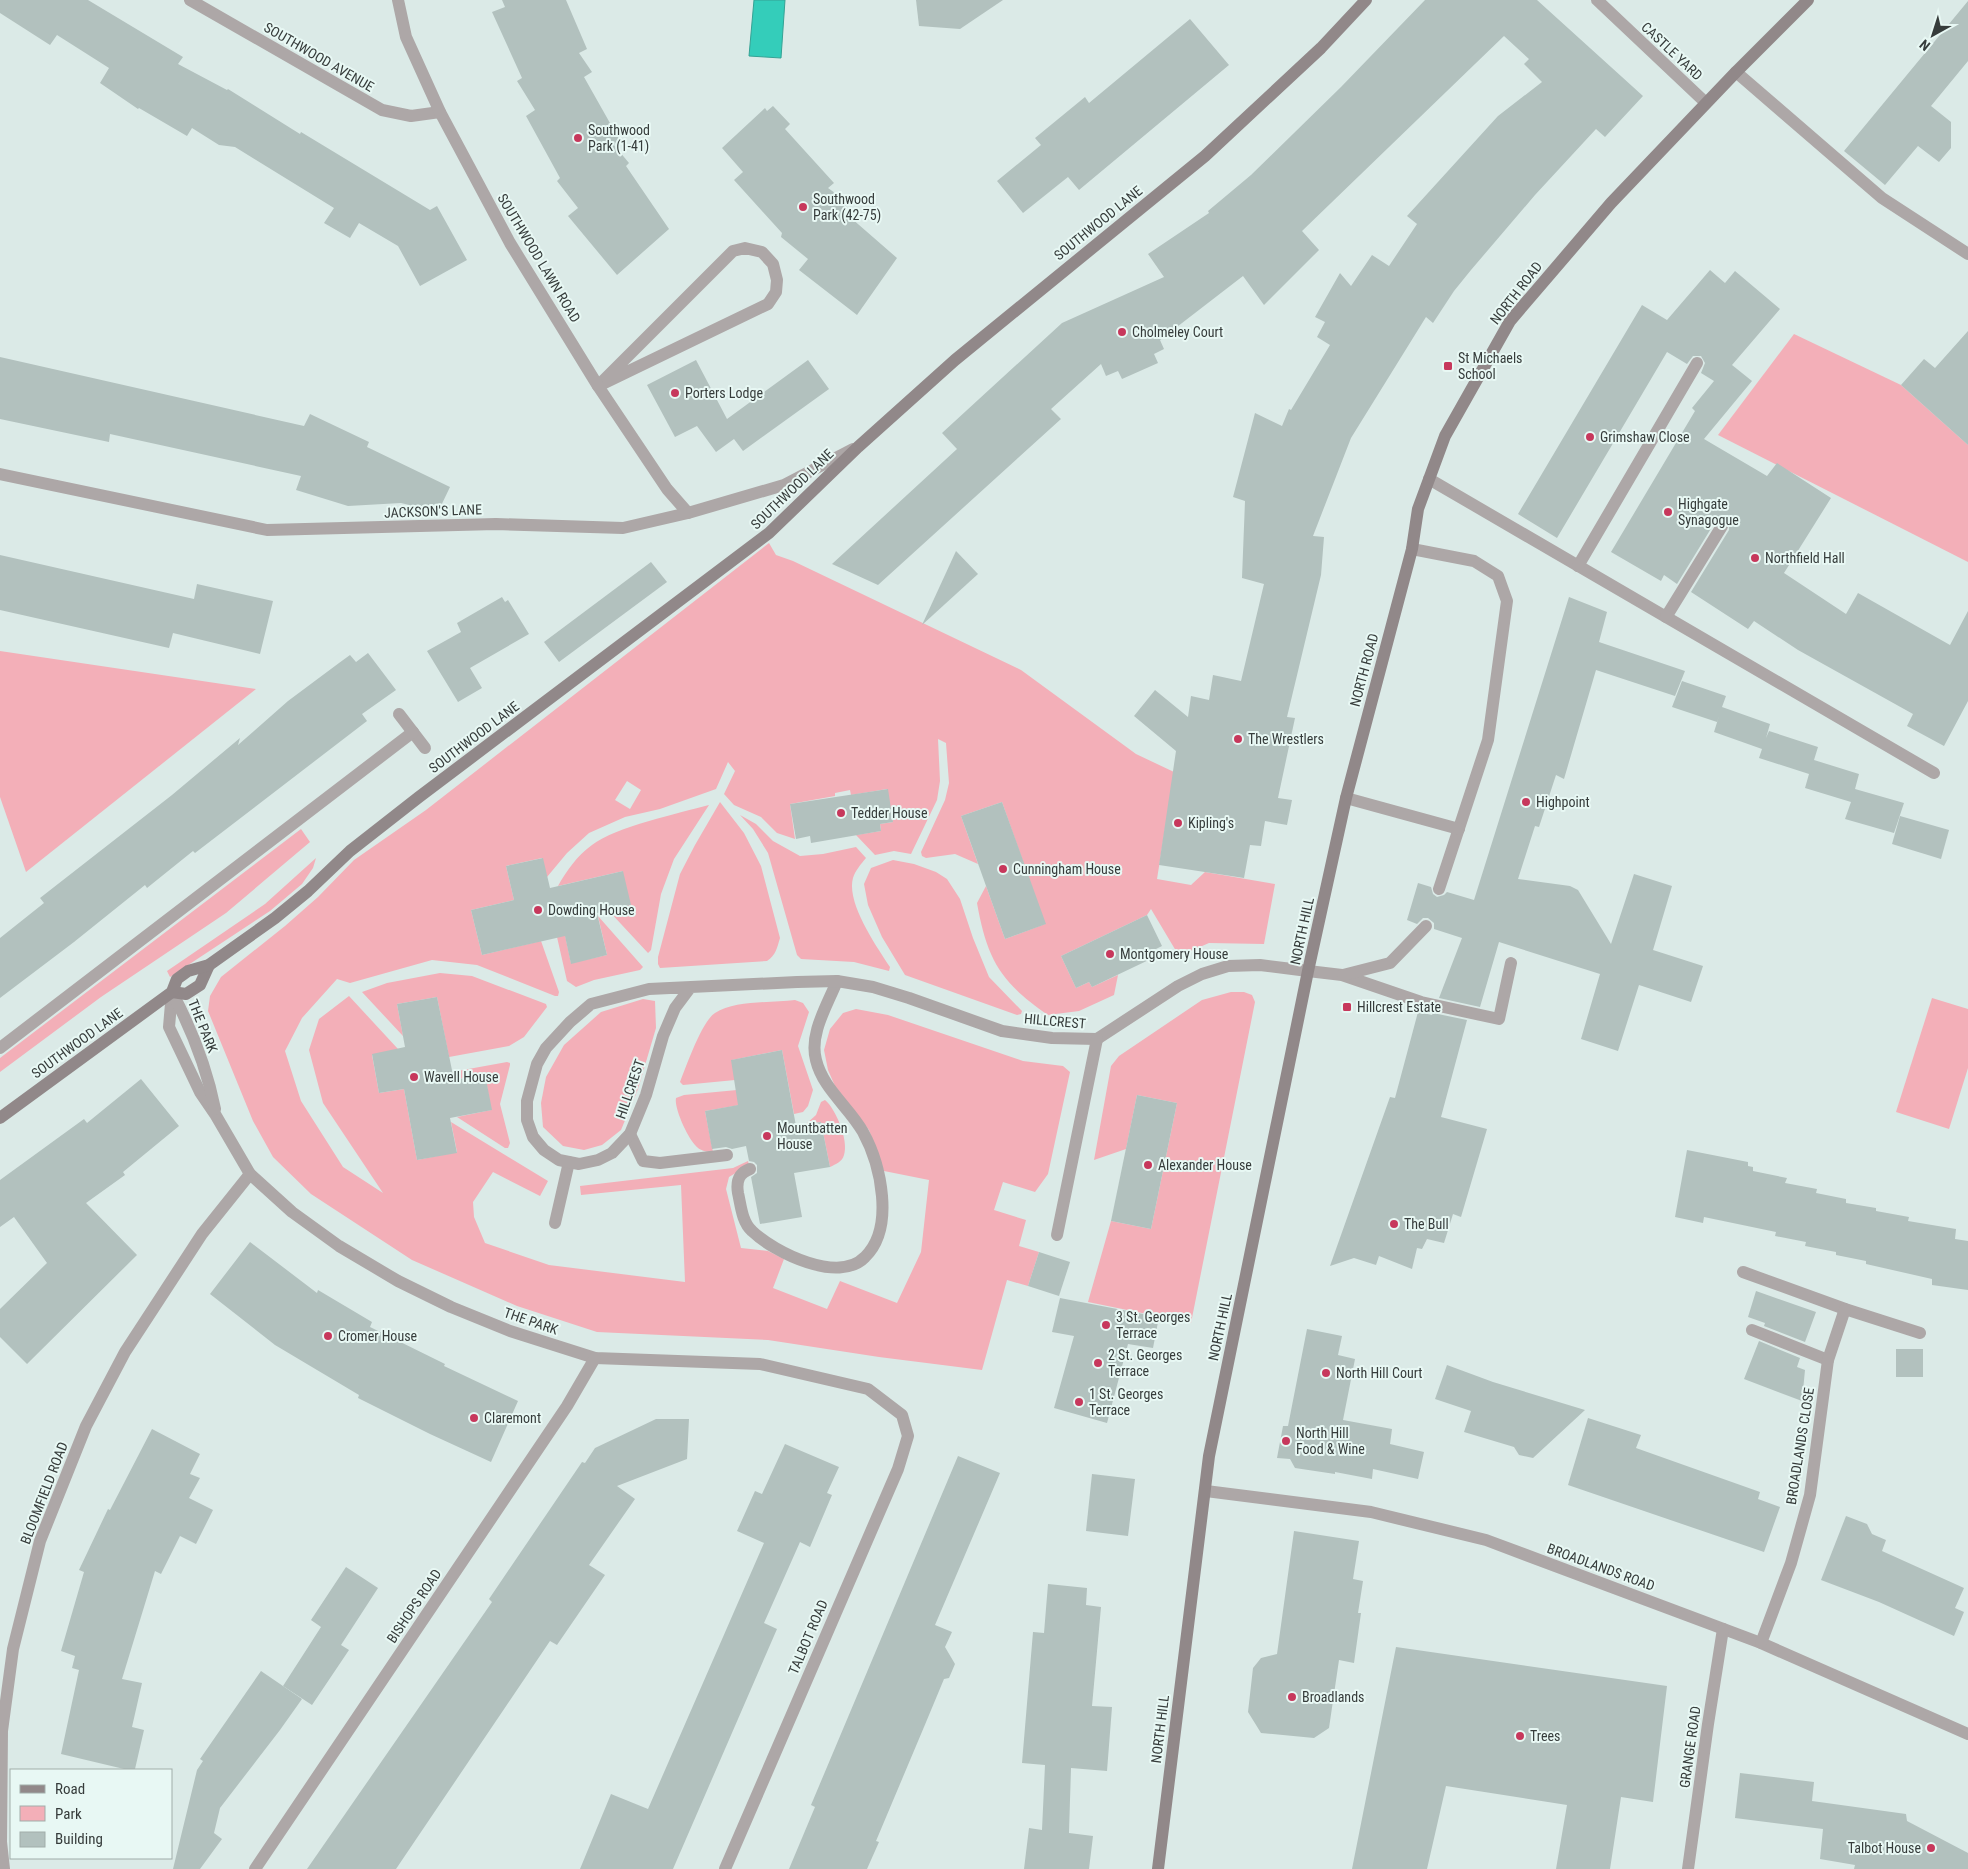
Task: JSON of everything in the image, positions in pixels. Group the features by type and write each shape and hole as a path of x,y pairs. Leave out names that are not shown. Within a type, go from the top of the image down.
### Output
{"main road":[{"name":"SOUTHWOOD LANE","path":"0,1118 172,992 177,979 188,971 209,965 275,918 308,891 350,851 769,533 858,447 955,360 1205,156 1321,48 1366,0"},
{"name":"NORTH ROAD","path":"1346,798 1412,549 1418,509 1445,436 1510,321 1611,203 1736,72 1808,0"},
{"name":"NORTH HILL","path":"1158,1869 1209,1456 1308,972 1346,798"},
{"name":"SOUTHWOOD LANE","path":"172,992 186,994 200,985 209,965"}],"street":[{"name":"SOUTHWOOD AVENUE","path":"190,0 382,110 411,116 440,112"},
{"name":"SOUTHWOOD LAWN ROAD","path":"398,0 406,37 440,112 510,243 598,386 667,490 688,513"},
{"name":"CASTLE YARD","path":"1597,0 1706,103"},
{"path":"1736,72 1882,198 1968,254"},
{"path":"745,248 762,252 773,264 778,280 776,292 768,304 598,386 733,250 745,248"},
{"path":"1578,566 1697,363"},
{"name":"JACKSON'S LANE","path":"0,474 267,530 496,524 624,528 688,513 784,484 858,447"},
{"path":"1429,479 1934,773"},
{"path":"1666,617 1722,526"},
{"path":"1412,549 1474,560 1498,576 1507,601 1488,740 1439,889"},
{"path":"399,714 425,748"},
{"path":"0,1048 413,732"},
{"path":"1346,798 1459,829"},
{"path":"1342,975 1390,963 1426,926"},
{"path":"1342,975 1421,1002 1499,1019 1511,963"},
{"name":"HILLCREST","path":"690,988 675,1008 663,1036 646,1095 630,1134 612,1153 598,1160 579,1164 559,1160 544,1150 533,1136 527,1120 527,1101 537,1064 546,1048 570,1022 591,1004 649,990 797,982 836,981 873,987 1002,1030 1052,1038 1097,1039 1178,986 1202,974 1228,966 1260,965 1342,975"},
{"path":"750,1169 742,1172 738,1179 743,1218 751,1231 778,1250 800,1260 825,1267 845,1267 864,1258 878,1240 882,1212 882,1188 875,1162 863,1132 822,1078 816,1059 814,1042 836,981"},
{"name":"THE PARK","path":"172,992 185,1016 211,1090 216,1114"},
{"name":"THE PARK","path":"172,992 169,1027 200,1092 216,1114 250,1174 292,1212 339,1246 398,1281 451,1307 510,1331 595,1358 760,1364 868,1389 902,1415"},
{"name":"HILLCREST","path":"1057,1235 1097,1039"},
{"path":"630,1134 643,1161 660,1163 727,1155"},
{"path":"555,1223 569,1162"},
{"name":"BLOOMFIELD ROAD","path":"4,1869 1,1842 2,1731 13,1649 40,1541 86,1426 125,1352 202,1234 250,1174"},
{"path":"1743,1272 1845,1309 1920,1333"},
{"name":"BROADLANDS CLOSE","path":"1761,1643 1791,1563 1810,1495 1828,1360 1845,1309"},
{"path":"1752,1330 1828,1360"},
{"name":"BISHOPS ROAD","path":"255,1869 567,1406 595,1358"},
{"name":"TALBOT ROAD","path":"725,1869 898,1469 908,1436 902,1415"},
{"name":"BROADLANDS ROAD","path":"1206,1490 1371,1512 1486,1540 1761,1643 1968,1734"},
{"name":"GRANGE ROAD","path":"1688,1869 1723,1629"}],"green space":[{"path":"1794,334 1901,385 1968,445 1968,562 1718,435"},
{"path":"769,543 776,555 793,561 1021,670 1136,754 1174,772 1157,879 1191,885 1205,872 1275,884 1264,944 1209,943 1179,956 1151,909 1147,915 1061,956 1076,988 1089,982 1092,987 1118,975 1114,995 1079,1011 1048,1015 1018,991 998,968 991,954 981,923 977,903 986,886 1005,939 1045,924 1002,802 961,816 978,864 955,854 926,858 922,856 921,852 945,800 949,783 946,743 938,739 940,781 937,800 911,854 894,851 875,855 856,835 881,831 880,824 893,822 887,789 851,795 850,790 835,793 835,796 790,804 795,839 777,833 761,817 734,805 724,794 735,771 728,762 716,789 660,809 625,817 589,833 567,853 547,877 542,858 506,866 514,900 471,910 482,955 541,941 559,992 558,996 477,965 432,960 350,983 337,979 302,1018 285,1051 301,1101 343,1167 383,1193 323,1103 309,1050 319,1019 349,996 398,1049 372,1055 379,1093 404,1089 417,1160 457,1152 451,1122 548,1181 540,1196 493,1172 473,1202 474,1217 485,1243 549,1265 685,1282 681,1185 581,1195 580,1186 733,1168 748,1161 749,1165 729,1177 726,1189 741,1248 768,1251 784,1259 773,1288 827,1309 840,1281 897,1303 921,1252 929,1180 884,1171 869,1130 835,1086 828,1070 824,1050 830,1029 843,1013 856,1009 888,1015 1023,1061 1063,1066 1070,1072 1048,1174 1035,1192 1003,1182 994,1210 1026,1220 1019,1246 1039,1252 1028,1286 1007,1280 982,1370 768,1340 597,1332 517,1306 412,1260 311,1194 273,1157 253,1121 208,1011 210,996 221,977 318,897 354,860 426,810","holes":["627,781 641,790 630,809 615,800"]},
{"path":"0,651 256,689 26,872 0,797"},
{"path":"720,802 744,833 761,866 780,938 777,948 767,961 660,968 658,957 680,874"},
{"path":"709,805 674,859 661,894 651,950 648,953 608,910 623,871 558,886 577,859 602,838 648,821"},
{"path":"740,815 756,824 773,841 800,856 823,854 856,847 866,858 853,878 854,900 864,924 890,967 889,971 854,962 801,959 797,955 768,853 753,829"},
{"path":"301,829 310,842 226,913 101,997 0,1072 0,1058"},
{"path":"316,858 313,868 302,884 270,911 170,977 167,971 265,904"},
{"path":"893,860 914,864 936,872 947,879 960,899 989,977 1022,1011 1021,1014 1017,1015 905,975 882,937 868,905 864,884 871,868"},
{"path":"598,916 643,967 640,970 594,980 576,987 567,981 557,937 565,935 571,963 607,955"},
{"path":"440,973 472,976 546,1004 547,1007 524,1037 509,1046 449,1057 437,997 397,1004 403,1036 362,992 387,983"},
{"path":"1231,992 1244,992 1252,995 1255,1002 1191,1323 1088,1302 1111,1221 1151,1229 1177,1103 1137,1095 1126,1149 1094,1160 1111,1066 1119,1056 1202,1000"},
{"path":"1932,998 1968,1009 1968,1068 1949,1129 1896,1112"},
{"path":"643,999 655,1001 656,1028 638,1089 621,1130 602,1145 584,1150 563,1146 543,1127 541,1103 546,1077 564,1045 601,1012"},
{"path":"795,1000 803,1003 809,1012 798,1046 813,1090 808,1106 803,1112 794,1114 782,1050 732,1060 735,1080 683,1085 680,1082 700,1034 715,1013 743,1004"},
{"path":"507,1062 510,1065 500,1104 510,1143 508,1148 505,1148 457,1117 491,1110 485,1074 453,1080 452,1072"},
{"path":"737,1090 740,1105 705,1111 713,1152 699,1149 685,1129 677,1108 676,1098 684,1095"},
{"path":"825,1100 837,1118 845,1142 842,1159 830,1167 821,1122 806,1124 816,1115 821,1102"}],"shaded area":[{"path":"754,0 785,0 781,58 749,56"}],"building":[{"path":"0,0 88,0 183,57 178,64 228,89 300,134 301,132 430,210 437,206 467,260 420,286 398,246 359,223 350,238 324,223 334,208 235,147 219,145 192,128 187,136 138,109 100,83 109,68 57,35 50,45 0,13"},
{"name":"Southwood Park (1-41)","path":"502,0 566,0 587,49 579,53 592,72 584,77 619,139 614,145 629,163 626,166 669,229 617,275 568,216 578,208 557,181 560,178 526,116 535,110 517,81 522,78 492,12 505,7"},
{"path":"916,0 1003,0 960,29 919,26"},
{"path":"1425,0 1537,0 1643,96 1605,137 1596,129 1535,195 1471,270 1454,291 1433,323 1426,317 1351,438 1313,536 1324,537 1321,575 1287,717 1295,718 1278,798 1292,800 1287,825 1265,821 1261,846 1250,845 1244,878 1159,865 1176,751 1134,716 1155,690 1188,717 1191,696 1209,700 1213,675 1241,681 1264,584 1242,578 1245,501 1233,497 1255,413 1282,426 1289,409 1291,410 1330,345 1317,337 1325,322 1315,317 1340,273 1351,286 1372,255 1389,266 1417,224 1407,216 1498,116 1542,82 1524,64 1529,59 1504,36 1302,231 1319,250 1264,305 1243,276 1160,340 1164,349 1154,354 1158,363 1122,379 1118,371 1106,376 1101,364 1051,409 1061,419 878,585 832,564 957,449 942,433 1062,323 1164,277 1148,254 1209,213 1208,211 1251,175 1341,87"},
{"path":"1968,1 1968,61 1931,106 1951,122 1951,148 1939,162 1918,146 1885,185 1844,151"},
{"path":"1190,19 1229,65 1079,190 1068,177 1023,213 997,181 1041,145 1035,138 1085,97 1089,103"},
{"name":"Southwood Park (42-75)","path":"773,106 790,124 785,129 834,183 828,188 849,203 843,211 897,258 857,315 799,270 808,259 781,237 782,233 734,180 743,172 722,148 765,108 767,111"},
{"path":"1710,270 1725,283 1735,271 1780,309 1732,365 1752,381 1704,439 1767,476 1777,463 1831,498 1784,573 1846,614 1858,593 1950,645 1968,611 1968,701 1944,746 1907,726 1913,714 1798,650 1754,621 1748,629 1691,592 1729,530 1729,523 1726,519 1719,519 1715,522 1677,584 1664,575 1661,581 1611,552 1695,411 1692,408 1714,381 1701,373 1705,363 1701,356 1693,356 1687,364 1667,352 1557,538 1518,514 1642,305 1667,320"},
{"path":"1968,331 1968,445 1901,385 1924,359 1935,368"},
{"path":"0,357 304,426 310,414 369,442 367,447 450,487 438,512 401,503 348,506 296,490 301,476 110,434 109,442 0,419"},
{"path":"696,360 727,419 808,360 829,389 743,451 734,439 716,452 697,426 675,437 647,385"},
{"path":"956,551 978,574 922,625"},
{"path":"0,555 194,599 197,584 273,601 260,654 173,633 169,648 0,610"},
{"path":"651,562 667,582 559,662 544,642"},
{"path":"502,597 505,602 508,600 529,634 470,668 482,688 458,702 427,651 461,632 457,623"},
{"name":"Highpoint","path":"1569,597 1607,612 1599,642 1685,671 1675,696 1596,670 1564,779 1556,775 1539,827 1535,826 1518,879 1570,886 1578,890 1611,944 1634,874 1672,886 1653,950 1703,966 1691,1002 1639,985 1618,1051 1581,1039 1600,974 1499,942 1480,1007 1439,998 1462,938 1434,929 1434,923 1428,918 1423,918 1417,924 1407,920 1418,883 1431,887 1433,894 1437,897 1447,892 1474,900"},
{"path":"368,653 396,690 362,714 367,721 195,853 193,851 147,888 145,885 0,998 0,938 44,903 40,898 172,795 240,738 238,745 288,701 350,655 356,662"},
{"path":"1682,681 1726,696 1722,707 1770,724 1766,738 1769,731 1818,747 1814,760 1859,774 1855,789 1904,803 1894,833 1845,819 1851,802 1805,788 1809,774 1759,758 1762,749 1714,732 1719,716 1717,722 1672,707"},
{"name":"Tedder House","path":"888,789 893,822 880,824 881,831 811,843 810,836 796,839 790,804"},
{"name":"Cunningham House","path":"1002,802 1046,924 1005,939 961,816"},
{"path":"1900,816 1949,830 1941,859 1892,844"},
{"name":"Dowding House","path":"543,858 550,888 623,871 631,905 597,913 607,955 571,964 565,936 482,955 471,910 514,900 506,866"},
{"name":"Montgomery House","path":"1147,915 1162,946 1152,951 1155,957 1092,987 1089,982 1076,988 1061,956"},
{"name":"Wavell House","path":"437,997 454,1080 485,1074 492,1110 450,1118 457,1153 417,1160 404,1089 379,1093 372,1054 405,1047 397,1004"},
{"path":"1418,1012 1467,1020 1441,1117 1487,1129 1461,1217 1453,1214 1444,1243 1427,1239 1422,1249 1417,1248 1412,1269 1379,1256 1376,1265 1354,1258 1330,1266 1390,1097 1395,1098"},
{"name":"Mountbatten House","path":"782,1050 796,1126 821,1122 830,1167 794,1173 802,1217 760,1224 751,1177 757,1173 757,1165 749,1161 746,1146 732,1149 726,1147 712,1149 705,1111 738,1105 731,1060"},
{"path":"141,1079 179,1126 123,1172 125,1175 86,1203 137,1255 27,1364 0,1337 0,1309 47,1263 14,1217 0,1227 0,1180 84,1119 87,1123"},
{"name":"Alexander House","path":"1137,1095 1177,1103 1151,1229 1111,1221"},
{"path":"1687,1150 1748,1162 1748,1166 1753,1167 1753,1171 1787,1178 1785,1183 1817,1189 1816,1193 1846,1199 1846,1203 1876,1208 1876,1211 1909,1217 1908,1221 1956,1229 1955,1239 1968,1241 1968,1290 1932,1285 1932,1279 1866,1264 1866,1261 1836,1255 1836,1252 1805,1246 1806,1242 1775,1236 1776,1232 1704,1217 1703,1223 1675,1217"},
{"path":"250,1242 317,1293 318,1290 372,1322 370,1327 445,1364 444,1366 518,1401 491,1462 358,1398 359,1395 275,1345 210,1294"},
{"path":"1039,1252 1070,1262 1059,1296 1028,1286"},
{"path":"1756,1291 1816,1312 1805,1342 1764,1326 1765,1323 1748,1317"},
{"path":"1060,1298 1159,1317 1153,1348 1128,1344 1107,1423 1054,1408 1074,1336 1052,1332"},
{"path":"1307,1329 1342,1336 1338,1355 1355,1359 1343,1420 1392,1429 1390,1444 1424,1452 1418,1479 1373,1469 1372,1479 1335,1472 1335,1474 1295,1468 1290,1459 1277,1458 1283,1426 1288,1426"},
{"path":"1759,1341 1800,1358 1797,1367 1805,1370 1802,1401 1744,1379"},
{"path":"1896,1349 1923,1349 1923,1377 1896,1377"},
{"path":"1447,1365 1493,1382 1585,1410 1533,1458 1519,1455 1514,1447 1464,1432 1471,1411 1435,1399"},
{"path":"1588,1418 1641,1435 1636,1448 1760,1492 1758,1499 1780,1507 1764,1552 1568,1485"},
{"path":"656,1419 689,1419 687,1459 617,1486 635,1499 589,1565 605,1575 557,1645 550,1641 396,1869 307,1869 492,1602 489,1599 582,1462 585,1463 595,1448"},
{"path":"152,1429 200,1454 190,1474 200,1478 189,1498 213,1510 196,1544 180,1536 161,1574 155,1571 122,1679 142,1683 132,1727 144,1730 135,1769 124,1769 61,1754 79,1670 72,1668 75,1656 61,1651 84,1572 79,1570 108,1509 110,1510"},
{"path":"785,1444 839,1467 827,1493 832,1495 810,1547 800,1542 764,1623 777,1629 673,1869 580,1869 611,1794 648,1809 764,1543 737,1531 755,1491 762,1494"},
{"path":"958,1456 1000,1473 935,1625 952,1632 945,1647 955,1664 949,1678 944,1679 876,1841 879,1842 867,1869 789,1869 815,1807 811,1805"},
{"path":"1092,1474 1135,1479 1128,1536 1086,1531"},
{"path":"1846,1516 1867,1524 1872,1534 1886,1540 1882,1551 1964,1588 1955,1608 1964,1612 1954,1636 1879,1602 1821,1580"},
{"path":"1294,1531 1359,1541 1353,1579 1363,1581 1358,1613 1361,1613 1354,1663 1339,1660 1329,1728 1314,1738 1261,1733 1248,1712 1253,1668 1261,1658 1277,1654"},
{"path":"346,1567 378,1588 341,1645 349,1650 312,1705 283,1686 321,1627 311,1620"},
{"path":"1048,1584 1087,1588 1086,1605 1101,1607 1092,1706 1112,1707 1107,1771 1071,1768 1069,1833 1093,1836 1089,1869 1024,1869 1029,1828 1042,1830 1045,1765 1022,1763 1033,1632 1044,1633"},
{"name":"Trees","path":"1396,1647 1667,1686 1653,1802 1621,1797 1610,1869 1556,1869 1567,1805 1446,1786 1427,1869 1352,1869"},
{"path":"261,1671 302,1699 220,1808 214,1833 222,1839 200,1869 173,1869 197,1770 203,1761 200,1759"},
{"path":"1740,1773 1814,1782 1812,1801 1906,1814 1907,1821 1968,1853 1968,1869 1854,1869 1855,1865 1820,1859 1823,1829 1735,1818"}],"place":[{"name":"Southwood Park (1-41)","path":"578,138"},
{"name":"Southwood Park (42-75)","path":"803,207"},
{"name":"Cholmeley Court","path":"1122,332"},
{"name":"St Michaels School","path":"1448,366"},
{"name":"Porters Lodge","path":"675,393"},
{"name":"Grimshaw Close","path":"1590,437"},
{"name":"Highgate Synagogue","path":"1668,512"},
{"name":"Northfield Hall","path":"1755,558"},
{"name":"The Wrestlers","path":"1238,739"},
{"name":"Highpoint","path":"1526,802"},
{"name":"Tedder House","path":"841,813"},
{"name":"Kipling's","path":"1178,823"},
{"name":"Cunningham House","path":"1003,869"},
{"name":"Dowding House","path":"538,910"},
{"name":"Montgomery House","path":"1110,954"},
{"name":"Hillcrest Estate","path":"1347,1007"},
{"name":"Wavell House","path":"414,1077"},
{"name":"Mountbatten House","path":"767,1136"},
{"name":"Alexander House","path":"1148,1165"},
{"name":"The Bull","path":"1394,1224"},
{"name":"3 St. Georges Terrace","path":"1106,1325"},
{"name":"Cromer House","path":"328,1336"},
{"name":"2 St. Georges Terrace","path":"1098,1363"},
{"name":"North Hill Court","path":"1326,1373"},
{"name":"1 St. Georges Terrace","path":"1079,1402"},
{"name":"Claremont","path":"474,1418"},
{"name":"North Hill Food & Wine","path":"1286,1441"},
{"name":"Broadlands","path":"1292,1697"},
{"name":"Trees","path":"1520,1736"},
{"name":"Talbot House","path":"1931,1848"}]}
